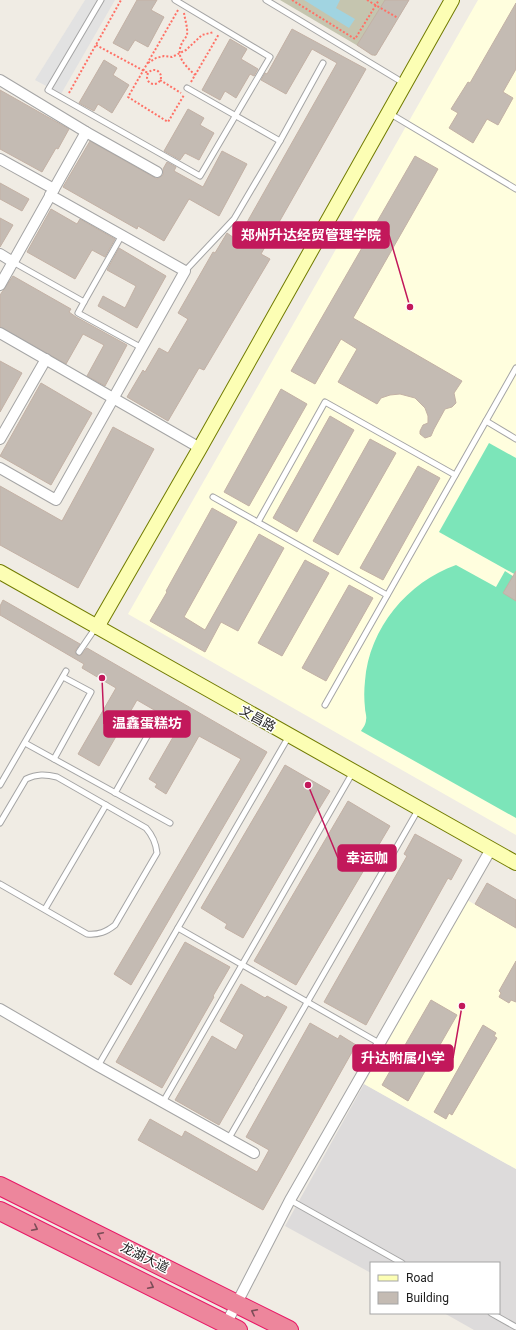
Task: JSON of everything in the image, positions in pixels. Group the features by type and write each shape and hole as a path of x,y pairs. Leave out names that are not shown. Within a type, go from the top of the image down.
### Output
{"highway":[{"name":"龙湖大道","path":"0,1186 289,1330"},
{"name":"龙湖大道","path":"0,1211 229,1328"}],"street":[{"path":"95,630 200,448 452,0"},
{"path":"0,80 86,132 157,172"},
{"path":"0,285 86,132"},
{"path":"0,159 122,235 185,271 56,500 0,468"},
{"path":"0,254 13,262"},
{"path":"0,334 200,448"},
{"path":"0,439 46,359"},
{"name":"文昌路","path":"0,572 95,630 516,863"},
{"path":"229,1328 236,1303 290,1200 491,849"},
{"path":"0,1009 98,1066 254,1152"}],"lane":[{"path":"101,0 48,90 200,176 270,58 220,31 175,0"},
{"path":"266,0 402,82"},
{"path":"185,271 234,219 280,141 323,63"},
{"path":"187,88 280,141"},
{"path":"388,113 516,189"},
{"path":"122,235 78,313 142,348"},
{"path":"13,262 84,302"},
{"path":"325,705 516,368"},
{"path":"258,522 325,402 455,475"},
{"path":"486,421 516,438"},
{"path":"214,497 387,595"},
{"path":"79,652 95,630"},
{"path":"0,785 66,671"},
{"path":"54,759 91,692 63,677"},
{"path":"115,793 149,733"},
{"path":"98,1066 289,736"},
{"path":"25,743 170,823"},
{"path":"163,1102 353,772"},
{"path":"0,823 26,779 44,774 58,777 146,828 153,836 157,853 115,925 107,932 97,935 87,934 0,884"},
{"path":"45,909 106,805"},
{"path":"229,1138 419,809"},
{"path":"178,928 379,1043"},
{"path":"290,1200 400,1262"},
{"path":"493,1314 516,1327"}],"path":[{"path":"65,100 122,0"},
{"path":"292,0 355,39 379,0"},
{"path":"367,0 398,18"},
{"path":"182,4 187,28 186,36 182,42 179,54 182,61 195,75"},
{"path":"160,80 184,94 168,122 128,97 182,4"},
{"path":"148,63 156,58 164,56 172,57 179,54 186,50 202,35 220,31"},
{"path":"187,88 220,31"},
{"path":"96,44 143,71 148,73 154,70 158,71 161,75 160,80 155,84 151,83 147,78 148,73"}],"shaded area":[{"path":"85,0 115,0 61,94 35,80"},
{"path":"280,0 409,0 375,56"},
{"path":"478,0 516,0 516,835 128,614"},
{"path":"467,900 516,928 516,1169 364,1084"},
{"path":"364,1084 516,1169 516,1330 474,1330 446,1314 500,1314 500,1262 370,1262 370,1272 285,1226"}],"green space":[{"path":"489,443 516,458 516,575 439,532"},
{"path":"456,565 496,587 505,571 516,578 516,818 361,731 365,724 366,718 364,691 368,661 374,643 383,625 407,595 438,573"}],"water":[{"path":"304,0 340,0 336,8 355,19 349,28"}],"building":[{"path":"137,0 157,0 151,10 164,17 148,47 135,40 128,51 113,43"},
{"path":"385,0 409,0 376,55 372,55 357,45"},
{"path":"516,3 516,69 503,92 513,98 498,125 487,119 473,143 449,128 458,113 451,109 468,82 470,83"},
{"path":"292,29 366,69 261,254 270,259 204,370 199,368 168,421 127,397 143,370 145,372 159,348 168,353 188,319 178,313 213,252 215,253 227,233 237,240 337,63 312,49 286,94 261,80 265,73 267,74"},
{"path":"230,39 247,49 241,59 258,69 254,76 250,74 236,98 225,91 220,100 202,90"},
{"path":"104,60 117,68 113,75 129,85 112,113 98,104 94,111 79,103"},
{"path":"0,90 69,129 58,149 56,148 42,172 0,149"},
{"path":"188,109 204,118 200,125 214,133 199,160 185,153 180,160 164,151"},
{"path":"90,141 157,179 163,175 163,169 167,162 176,167 174,171 203,187 222,151 247,164 219,216 189,199 164,241 138,226 137,229 63,187"},
{"path":"415,156 438,169 353,318 462,381 454,393 456,403 452,407 445,409 431,436 425,438 420,434 420,431 423,425 428,423 428,416 425,408 415,398 400,394 390,395 381,398 377,404 338,382 357,349 341,339 315,384 291,371"},
{"path":"0,183 29,199 22,211 0,199"},
{"path":"51,209 77,224 80,219 115,239 105,257 92,250 75,279 27,252"},
{"path":"0,218 13,225 0,247"},
{"path":"119,248 166,276 137,328 98,306 103,296 125,308 136,286 107,270"},
{"path":"13,276 71,309 69,312 76,317 127,345 105,386 87,376 104,345 83,334 66,364 0,327 0,295"},
{"path":"0,361 22,373 0,412"},
{"path":"41,383 92,413 51,485 0,456"},
{"path":"281,389 307,404 249,506 224,492"},
{"path":"330,416 354,430 297,532 273,518"},
{"path":"113,427 154,449 78,588 0,545 0,486 62,521"},
{"path":"370,439 396,453 338,555 313,541"},
{"path":"418,466 440,478 383,580 360,568"},
{"path":"212,508 237,522 184,617 205,630 259,534 284,548 238,631 221,622 205,652 150,621"},
{"path":"305,560 329,573 282,656 258,643"},
{"path":"516,571 516,601 503,593"},
{"path":"349,585 373,598 326,681 302,668"},
{"path":"3,600 80,644 75,651 77,655 81,655 87,648 267,752 131,985 114,974 241,759 199,736 166,794 155,787 157,784 149,779 180,725 137,700 99,766 78,754 116,688 82,668 84,664 0,615 0,606"},
{"path":"285,765 330,791 243,938 225,928 227,924 201,908"},
{"path":"348,801 390,826 296,985 254,961"},
{"path":"415,834 462,860 451,880 448,878 366,1025 324,1002 407,856 404,854"},
{"path":"487,883 516,900 516,928 475,904"},
{"path":"185,942 230,967 162,1088 116,1062"},
{"path":"516,961 516,1002 511,1000 509,1003 499,997 501,993 499,991"},
{"path":"241,984 265,998 267,996 287,1007 219,1125 175,1100 212,1036 236,1050 244,1035 220,1021"},
{"path":"431,1000 457,1015 408,1101 382,1085"},
{"path":"310,1023 338,1039 340,1035 356,1045 263,1210 138,1140 150,1119 182,1137 185,1131 257,1172 269,1150 246,1137"},
{"path":"483,1025 496,1033 494,1036 497,1038 452,1115 449,1113 446,1119 434,1112"}],"place":[{"name":"郑州升达经贸管理学院","path":"410,307"},
{"name":"温鑫蛋糕坊","path":"102,678"},
{"name":"幸运咖","path":"308,785"},
{"name":"升达附属小学","path":"462,1006"}]}
